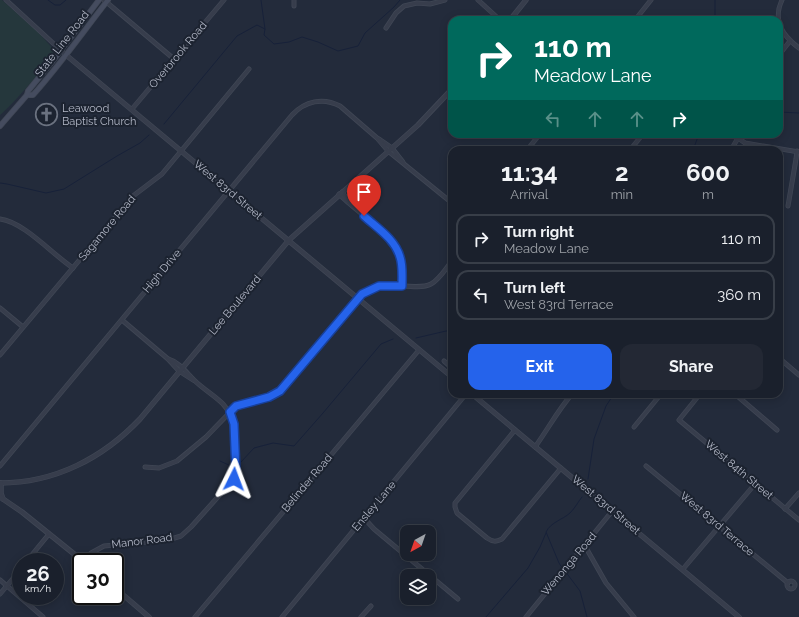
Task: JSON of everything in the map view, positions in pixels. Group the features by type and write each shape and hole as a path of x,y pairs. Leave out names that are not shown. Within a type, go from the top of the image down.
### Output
{"main road":[{"name":"State Line Road","path":"0,126 27,95 28,91 99,0"},
{"name":"State Line Road","path":"27,95 33,95 66,55 106,1"}],"street":[{"name":"West 83rd Street","path":"6,0 66,55 448,374"},
{"name":"Overbrook Road","path":"132,109 224,0"},
{"path":"294,0 294,6"},
{"path":"386,28 404,6 417,3 430,4 445,0"},
{"path":"478,0 496,16"},
{"path":"513,16 526,0"},
{"path":"638,16 651,0"},
{"path":"779,16 782,0"},
{"path":"106,1 174,59"},
{"path":"783,33 799,48"},
{"path":"783,50 790,41"},
{"name":"Sagamore Road","path":"0,355 133,196 157,178 249,69"},
{"name":"Lee Boulevard","path":"0,483 40,478 60,472 94,457 121,438 289,240 418,125 448,93"},
{"name":"High Drive","path":"0,466 298,110 309,103 318,101 337,105 378,138 390,150"},
{"path":"530,146 537,138"},
{"path":"633,146 640,138"},
{"path":"733,146 738,138 745,143 765,146"},
{"path":"783,149 798,151 788,206"},
{"path":"390,150 398,160 404,163 448,200"},
{"path":"341,193 397,248 401,263 402,286"},
{"path":"0,219 20,226 73,268"},
{"path":"145,468 159,468 178,461 206,437 236,406 269,397 280,391 362,294 379,286 418,286 430,284 448,267"},
{"path":"0,308 23,327"},
{"path":"122,320 222,403 230,412"},
{"name":"Belinder Road","path":"195,617 419,350"},
{"path":"444,361 448,364"},
{"path":"783,361 799,375"},
{"name":"Ensley Lane","path":"282,617 463,398"},
{"name":"West 83rd Street","path":"477,398 613,510 739,617"},
{"path":"535,447 558,411 569,398"},
{"path":"634,427 658,398"},
{"name":"West 84th Street","path":"697,398 679,420 799,520"},
{"path":"740,398 777,430"},
{"name":"Manor Road","path":"90,553 104,546 172,539 181,536 191,527 234,479 236,473 234,424 230,412"},
{"path":"516,430 455,503 457,513 492,542 497,542 561,468"},
{"name":"West 83rd Terrace","path":"646,466 788,583"},
{"path":"0,483 2,498 22,512 72,553"},
{"path":"683,569 755,484"},
{"path":"785,509 799,493"},
{"name":"Wenonga Road","path":"526,617 613,510"},
{"path":"364,518 374,529 458,599"},
{"path":"33,553 49,534"},
{"path":"585,546 606,583 634,617"},
{"path":"0,580 43,617"},
{"path":"0,594 12,580"},
{"path":"124,596 149,617"},
{"path":"361,617 371,606"}],"shaded area":[{"path":"0,0 2,0 38,32 54,50 47,63 39,73 0,115"}],"waterway":[{"path":"48,0 55,5 60,5 66,0"},
{"path":"261,0 265,29"},
{"path":"164,124 237,36 257,25 265,29 264,35 274,44 289,42 302,37 338,51 358,46 365,33 400,0"},
{"path":"715,0 715,16"},
{"path":"783,112 799,113"},
{"path":"0,183 46,193 64,189 140,143 149,135"},
{"path":"694,146 698,138"},
{"path":"416,338 448,331"},
{"path":"241,462 254,448 273,443 294,446 381,344 393,339"},
{"path":"588,479 594,439 606,406 611,398"},
{"path":"220,461 231,466"},
{"path":"563,569 546,532 554,523 570,513 582,497"},
{"path":"486,617 528,568 546,533"},
{"path":"565,571 580,591 587,617"}],"place":[{"name":"Leawood Baptist Church","path":"47,114"}],"route":[{"path":"234,479 236,473 234,424 230,412 236,406 269,397 280,391 362,294 379,286 402,286 400,255 397,248 392,241 364,216"}]}
